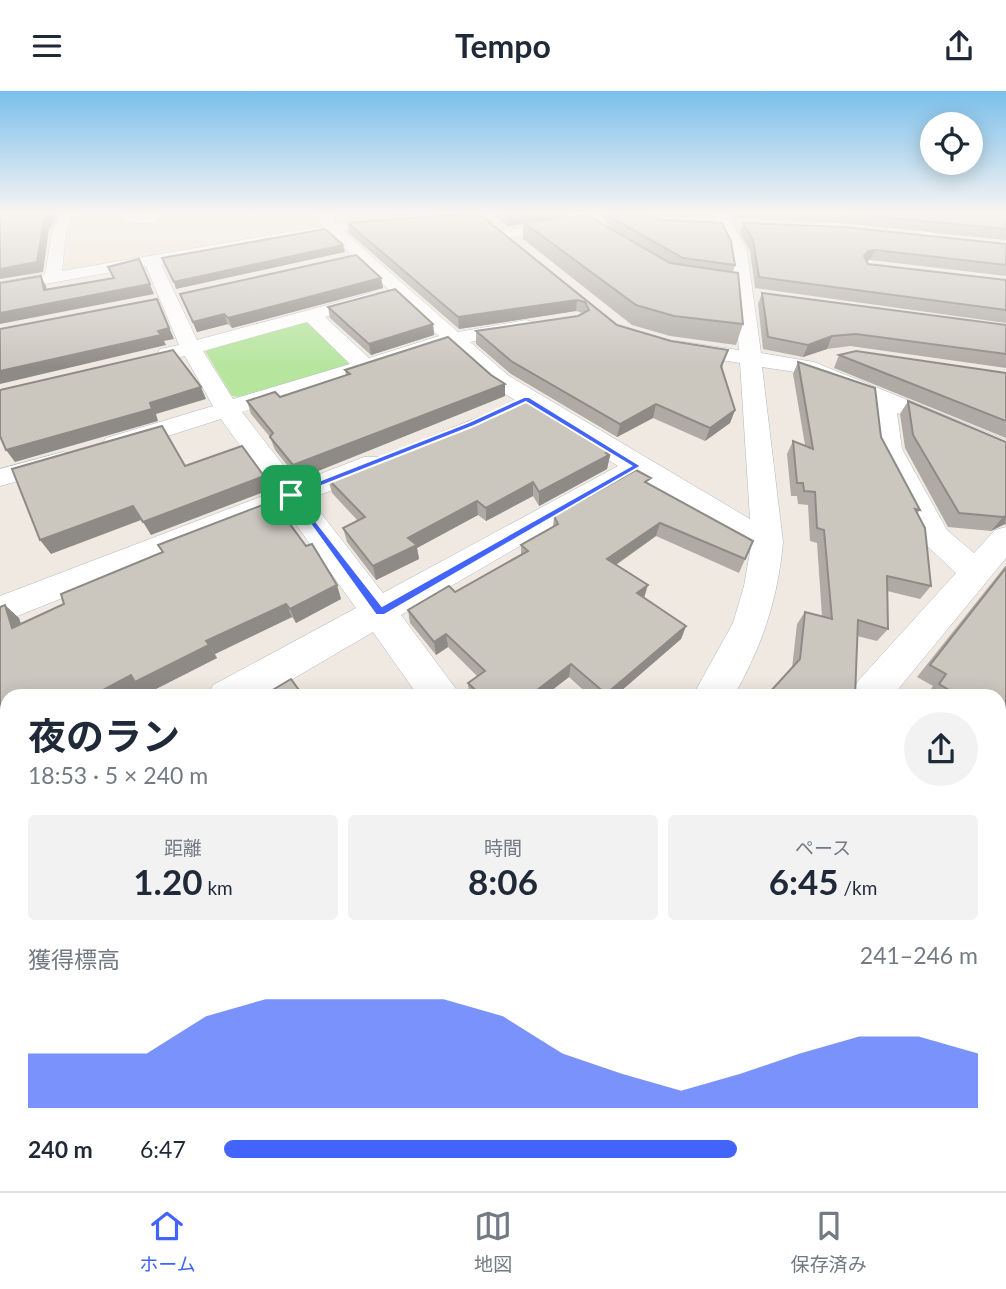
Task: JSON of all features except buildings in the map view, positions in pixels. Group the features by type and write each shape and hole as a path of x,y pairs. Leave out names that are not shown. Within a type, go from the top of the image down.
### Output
{"street":[{"path":"53,278 55,265"},
{"path":"0,287 127,265"},
{"path":"154,265 191,348 228,411 436,689"},
{"path":"373,265 452,339 526,399 767,543"},
{"path":"717,689 753,623 764,583 767,543 752,358 739,288 739,265"},
{"path":"870,265 876,273"},
{"path":"739,288 770,298"},
{"path":"153,357 400,291"},
{"path":"312,316 366,367"},
{"path":"0,478 228,411 452,339 550,323"},
{"path":"660,344 806,367 883,396 1006,449"},
{"path":"806,367 839,355"},
{"path":"883,396 888,449 935,536 976,573"},
{"path":"494,414 526,399"},
{"path":"0,610 394,454"},
{"path":"241,689 637,466"},
{"path":"875,689 1006,537"}],"shaded area":[{"path":"64,265 107,265 72,271 63,270"}],"green space":[{"path":"301,322 314,323 352,361 347,367 250,398 232,396 205,351"}],"route":[{"path":"526,399 637,466 380,612 291,495 472,424 526,399"}]}
